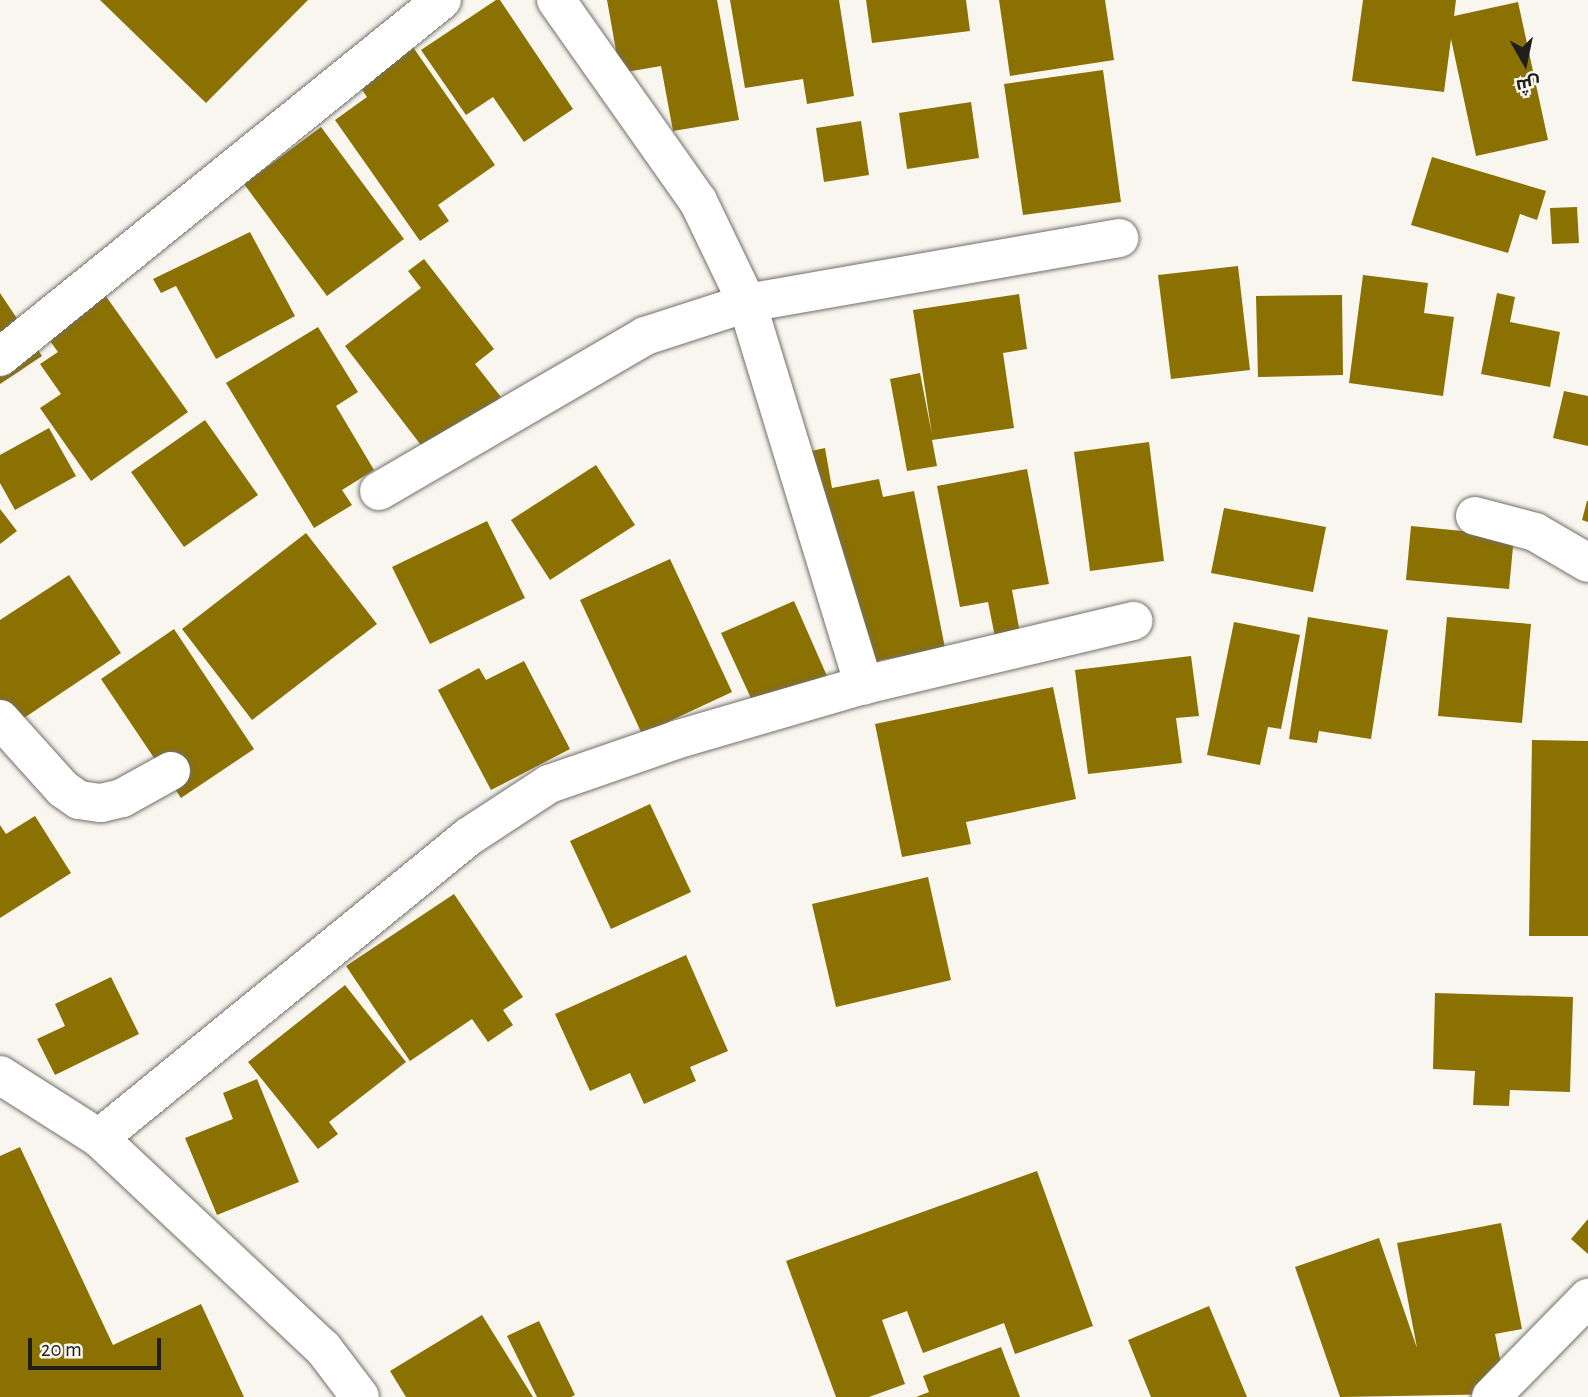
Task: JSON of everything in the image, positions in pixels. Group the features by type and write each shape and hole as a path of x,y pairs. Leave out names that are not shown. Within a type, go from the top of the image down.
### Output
{"street":[{"path":"0,357 442,0"},
{"path":"556,0 698,201 747,303 864,685"},
{"path":"379,491 645,336 747,303 1119,238"},
{"path":"1475,516 1535,532 1588,562"},
{"path":"99,1138 468,836 549,784 680,739 864,685 1133,621"},
{"path":"0,719 63,789 79,800 101,803 122,798 171,771"},
{"path":"0,1074 99,1138 323,1348 360,1397"},
{"path":"1491,1397 1588,1298"}],"building":[{"path":"100,0 308,0 206,103"},
{"path":"496,0 500,0 573,109 524,142 493,97 466,115 421,50"},
{"path":"607,0 717,0 739,120 673,131 661,66 620,73"},
{"path":"730,0 839,0 854,96 807,104 803,79 745,88"},
{"path":"866,0 966,0 970,31 872,43"},
{"path":"999,0 1105,0 1114,60 1010,76"},
{"path":"1363,0 1456,0 1454,16 1518,2 1548,140 1476,156 1451,39 1444,92 1352,81"},
{"path":"399,27 495,165 438,205 449,221 420,241 335,120 367,97 345,65"},
{"path":"1103,70 1121,202 1023,215 1004,84"},
{"path":"971,102 979,158 907,169 899,113"},
{"path":"861,121 869,175 824,182 816,128"},
{"path":"321,127 404,239 327,296 244,184"},
{"path":"1432,157 1546,191 1537,220 1520,214 1508,253 1411,225"},
{"path":"1577,207 1579,243 1552,244 1550,208"},
{"path":"250,232 295,316 216,359 176,286 161,293 153,279"},
{"path":"424,259 494,349 475,364 501,397 427,453 345,346 421,288 408,271"},
{"path":"1238,266 1250,370 1171,379 1158,275"},
{"path":"1363,275 1428,283 1424,313 1454,317 1443,396 1349,383"},
{"path":"93,278 188,412 91,481 40,408 61,394 40,364 58,352 34,319"},
{"path":"0,293 42,356 0,384"},
{"path":"1497,293 1515,297 1510,322 1560,332 1550,387 1481,374"},
{"path":"1019,294 1027,349 1003,353 1014,428 932,440 937,466 907,471 890,379 920,373 932,435 913,310"},
{"path":"1342,295 1343,375 1258,377 1256,296"},
{"path":"318,327 358,392 336,406 374,470 342,490 352,505 314,528 226,383"},
{"path":"1564,391 1588,396 1588,446 1553,438"},
{"path":"205,420 258,495 184,547 131,472"},
{"path":"49,428 76,476 15,510 0,483 0,455"},
{"path":"1149,442 1164,561 1090,571 1074,452"},
{"path":"825,448 832,488 879,479 883,497 914,491 945,648 852,666 811,451"},
{"path":"596,465 635,525 550,580 511,520"},
{"path":"1027,469 1049,584 1012,590 1020,633 995,637 988,602 960,607 937,486"},
{"path":"1588,501 1588,522 1582,520"},
{"path":"1224,508 1326,527 1313,592 1211,573"},
{"path":"0,509 17,531 0,544"},
{"path":"487,521 525,598 430,644 392,567"},
{"path":"1411,526 1514,536 1509,589 1406,580"},
{"path":"306,533 377,624 252,720 182,629"},
{"path":"670,559 732,692 642,734 580,600"},
{"path":"69,575 121,653 12,726 0,708 0,620"},
{"path":"794,601 827,676 755,707 721,633"},
{"path":"1308,617 1388,630 1371,739 1319,731 1317,743 1289,739"},
{"path":"1447,617 1531,624 1522,723 1438,716"},
{"path":"1234,622 1300,635 1281,729 1268,727 1260,765 1207,755"},
{"path":"174,629 254,749 181,798 101,679"},
{"path":"1191,656 1199,716 1176,718 1182,763 1088,774 1075,670"},
{"path":"524,661 570,749 491,790 438,690 479,668 486,680"},
{"path":"1053,687 1076,799 966,822 971,844 902,857 875,724"},
{"path":"1532,740 1588,741 1588,936 1529,936"},
{"path":"650,804 691,892 611,929 570,841"},
{"path":"35,816 71,873 0,918 0,825 6,834"},
{"path":"928,877 951,980 836,1007 812,904"},
{"path":"454,894 523,997 503,1010 513,1025 488,1042 472,1019 410,1061 346,966"},
{"path":"686,955 728,1051 690,1067 696,1081 644,1104 630,1073 590,1091 555,1014"},
{"path":"111,977 139,1034 55,1075 37,1039 65,1026 55,1004"},
{"path":"345,985 406,1062 329,1122 338,1134 318,1149 248,1062"},
{"path":"1435,993 1573,997 1570,1092 1510,1090 1509,1106 1473,1105 1475,1071 1433,1069"},
{"path":"257,1079 299,1182 217,1215 185,1138 233,1119 223,1093"},
{"path":"20,1147 113,1345 201,1304 244,1397 0,1397 0,1156"},
{"path":"1037,1171 1093,1326 1015,1354 1004,1323 923,1353 907,1311 882,1320 905,1384 869,1397 836,1397 786,1261"},
{"path":"1588,1219 1588,1254 1571,1239"},
{"path":"1501,1223 1522,1329 1495,1334 1507,1394 1340,1397 1295,1267 1379,1238 1417,1348 1397,1243"},
{"path":"1209,1306 1247,1397 1151,1397 1128,1340"},
{"path":"482,1315 533,1397 406,1397 390,1371"},
{"path":"539,1321 575,1395 571,1397 537,1397 507,1336"},
{"path":"1001,1347 1020,1397 916,1397 929,1392 923,1376"}]}
